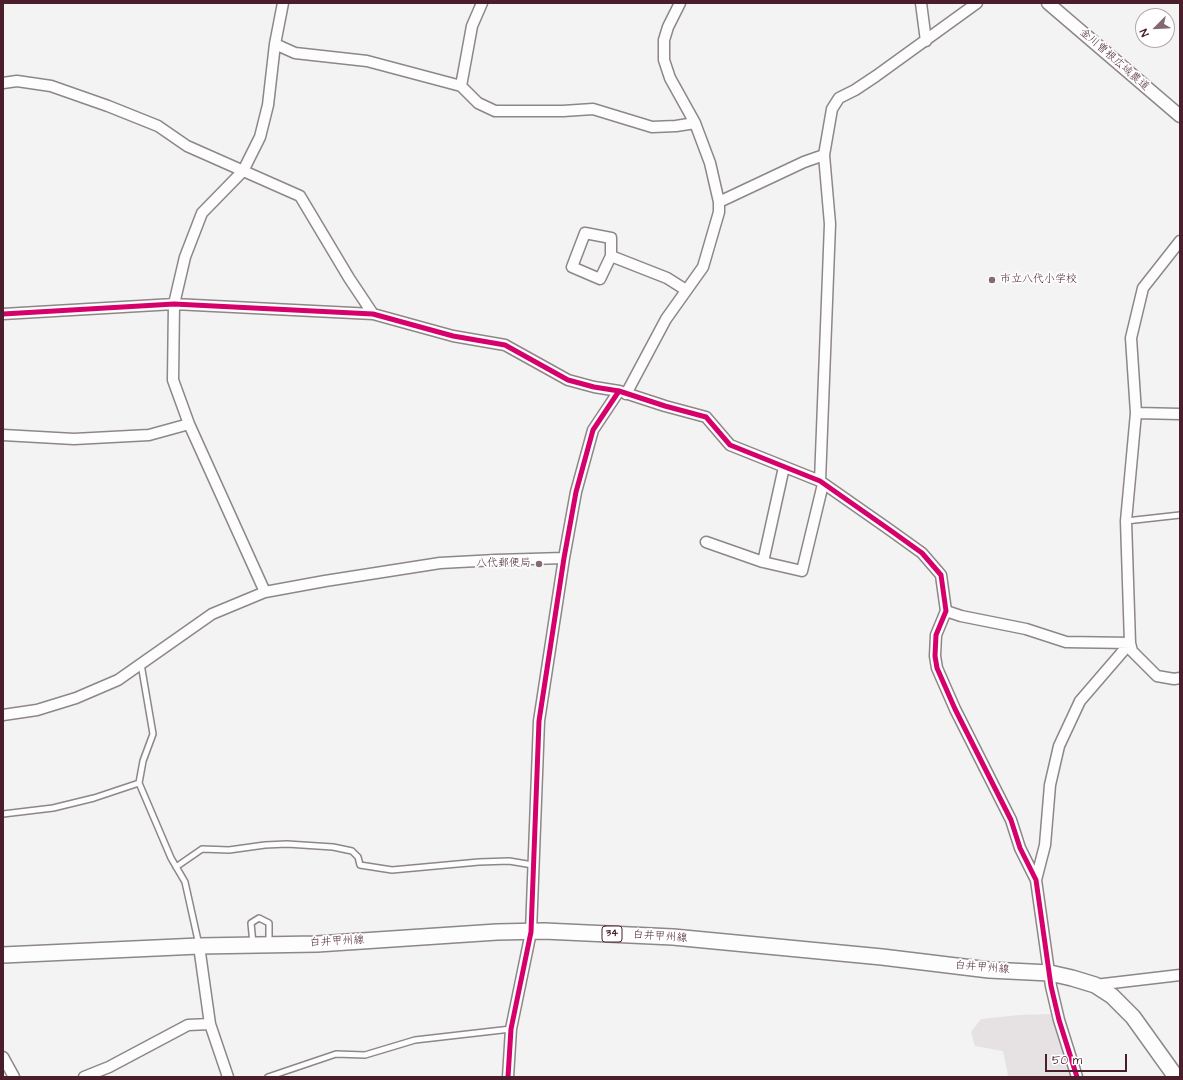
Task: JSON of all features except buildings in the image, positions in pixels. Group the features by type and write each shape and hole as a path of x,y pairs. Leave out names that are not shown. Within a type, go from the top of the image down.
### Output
{"main road":[{"name":"白井甲州線","path":"3,955 199,946 317,944 497,932 544,931 673,937 882,957 989,970 1050,974 1072,978 1095,986 1112,996 1133,1017 1176,1077"}],"street":[{"path":"265,592 189,424 172,380 174,304 185,257 202,213 243,171 260,137 268,105 275,44 283,3"},
{"path":"461,86 472,26 482,3"},
{"path":"508,1077 511,1029 531,932 539,721 564,558 576,492 593,430 622,392 666,319 703,266 719,212 710,163 695,123 670,78 664,60 664,40 668,27 680,3"},
{"path":"921,3 926,41"},
{"path":"706,542 763,562 802,571 822,483 830,224 824,155 832,109 839,98 855,90 926,41 976,3"},
{"name":"金川曽根広域農道","path":"1048,3 1180,116"},
{"path":"275,44 295,53 367,61 461,86 478,103 494,111 563,111 593,109 652,127 676,126 695,123"},
{"path":"3,83 17,81 51,86 108,106 158,126 187,146 300,196 349,278 373,314"},
{"path":"718,202 804,162 824,155"},
{"path":"585,233 611,238 611,256 600,279 572,267 585,233"},
{"path":"1180,241 1143,288 1131,338 1136,413 1126,521 1130,643 1132,651 1157,676 1174,679 1180,678"},
{"path":"611,256 667,278 686,290"},
{"path":"3,314 174,304 373,314 453,336 505,345 568,380 622,392 706,416 730,445 822,483 922,553 941,575 946,611 936,635 935,656 937,668 955,710 1011,820 1020,848 1036,880 1051,986 1059,1020 1077,1077"},
{"path":"1136,413 1180,414"},
{"path":"3,435 74,439 149,435 189,424"},
{"path":"763,562 784,467"},
{"path":"3,715 38,710 76,698 118,680 212,614 265,592 440,563 564,558"},
{"path":"946,611 961,616 1026,629 1066,642 1130,643"},
{"path":"1036,880 1045,845 1050,785 1059,746 1080,701 1130,643"},
{"path":"199,946 210,1024 228,1077"},
{"path":"1095,986 1180,975"},
{"path":"84,1077 108,1067 188,1025 210,1024"},
{"path":"3,1057 14,1077"}],"lane":[{"path":"1126,521 1180,515"},
{"path":"141,664 153,734 143,760 139,783 171,858 185,882 199,946"},
{"path":"3,814 53,808 94,798 139,783"},
{"path":"176,867 202,849 230,850 265,845 287,844 333,847 352,851 358,857 360,865 392,870 479,862 508,861 533,865"},
{"path":"253,945 251,923 259,918 269,923 269,944"},
{"path":"268,1077 336,1054 365,1055 415,1040 511,1029"}],"shaded area":[{"path":"1052,1014 1072,1077 1004,1077 1008,1075 1003,1051 975,1046 971,1032 981,1019 1019,1015"}],"cycle path":[{"path":"3,314 174,304 373,314 453,336 505,345 568,380 594,387 619,391 665,406 706,417 730,445 820,481 890,530 922,553 941,575 946,611 936,635 935,656 937,668 955,709 1011,820 1020,848 1036,880 1051,986 1059,1020 1077,1077"},
{"path":"508,1077 511,1029 531,932 539,721 564,558 576,492 593,430 619,391"}],"place":[{"name":"市立八代小学校","path":"992,280"},
{"name":"八代郵便局","path":"539,564"}]}
